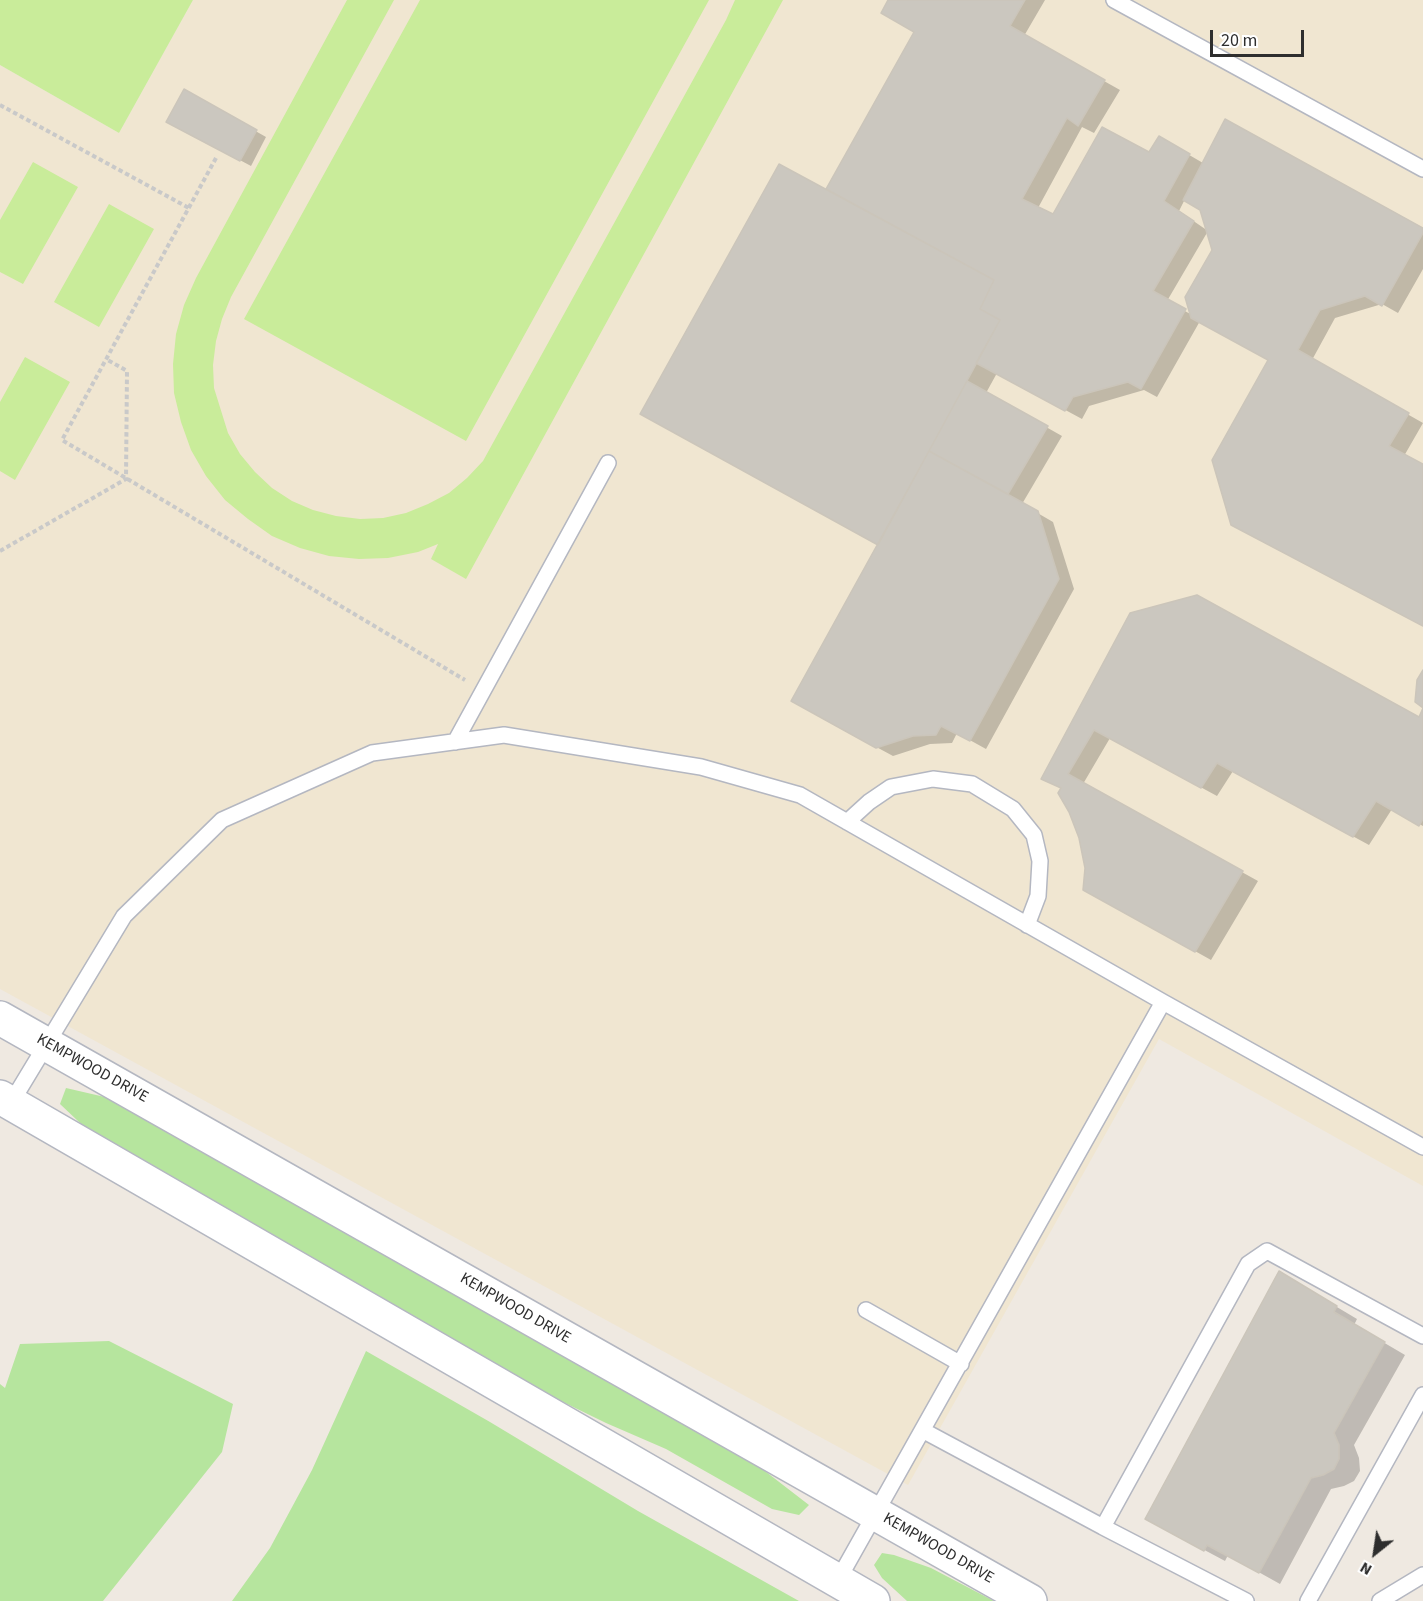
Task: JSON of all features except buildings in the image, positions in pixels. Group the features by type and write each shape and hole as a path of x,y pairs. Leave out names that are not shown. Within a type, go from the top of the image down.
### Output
{"main road":[{"name":"KEMPWOOD DRIVE","path":"0,1017 1029,1601"},
{"path":"5,1100 873,1601"}],"lane":[{"path":"1114,0 1423,170"},
{"path":"455,742 608,463"},
{"path":"5,1100 47,1043 124,916 222,820 372,753 504,735 701,767 800,795 1423,1147"},
{"path":"848,822 869,802 891,787 933,779 972,784 1013,809 1034,835 1040,861 1038,896 1027,925"},
{"path":"838,1580 924,1431 1163,1002"},
{"path":"1103,1527 1248,1264 1267,1251 1423,1336"},
{"path":"866,1310 961,1364"},
{"path":"1308,1601 1423,1395"},
{"path":"924,1431 1246,1601"},
{"path":"1380,1601 1423,1575"}],"path":[{"path":"0,105 189,208"},
{"path":"216,158 62,440 483,691"},
{"path":"106,359 127,370 126,478"},
{"path":"0,551 126,478"}],"shaded area":[{"path":"193,0 1423,0 1423,1186 1159,1039 908,1485 0,989 0,65 119,133"}],"green space":[{"path":"0,0 193,0 119,133 0,65"},
{"path":"347,0 394,0 231,297 216,341 213,365 214,388 228,433 240,454 255,472 272,488 292,501 313,510 360,519 383,518 406,513 428,504 449,493 483,461 735,0 783,0 466,579 431,559 438,544 418,552 388,558 359,559 329,556 300,548 272,536 225,500 206,476 191,450 174,393 173,364 176,334 184,305 196,278"},
{"path":"420,0 709,0 466,441 244,319"},
{"path":"33,162 78,187 23,284 0,272 0,220"},
{"path":"109,204 154,229 99,327 54,302"},
{"path":"25,357 70,382 15,480 0,471 0,402"},
{"path":"66,1088 122,1101 761,1468 809,1505 799,1515 772,1509 666,1449 524,1383 97,1139 60,1104"},
{"path":"109,1341 233,1404 222,1452 103,1601 0,1601 0,1384 5,1388 20,1344"},
{"path":"366,1351 638,1511 799,1601 232,1601 270,1548 312,1470"},
{"path":"882,1553 931,1568 994,1601 907,1601 882,1578 874,1565"}]}
